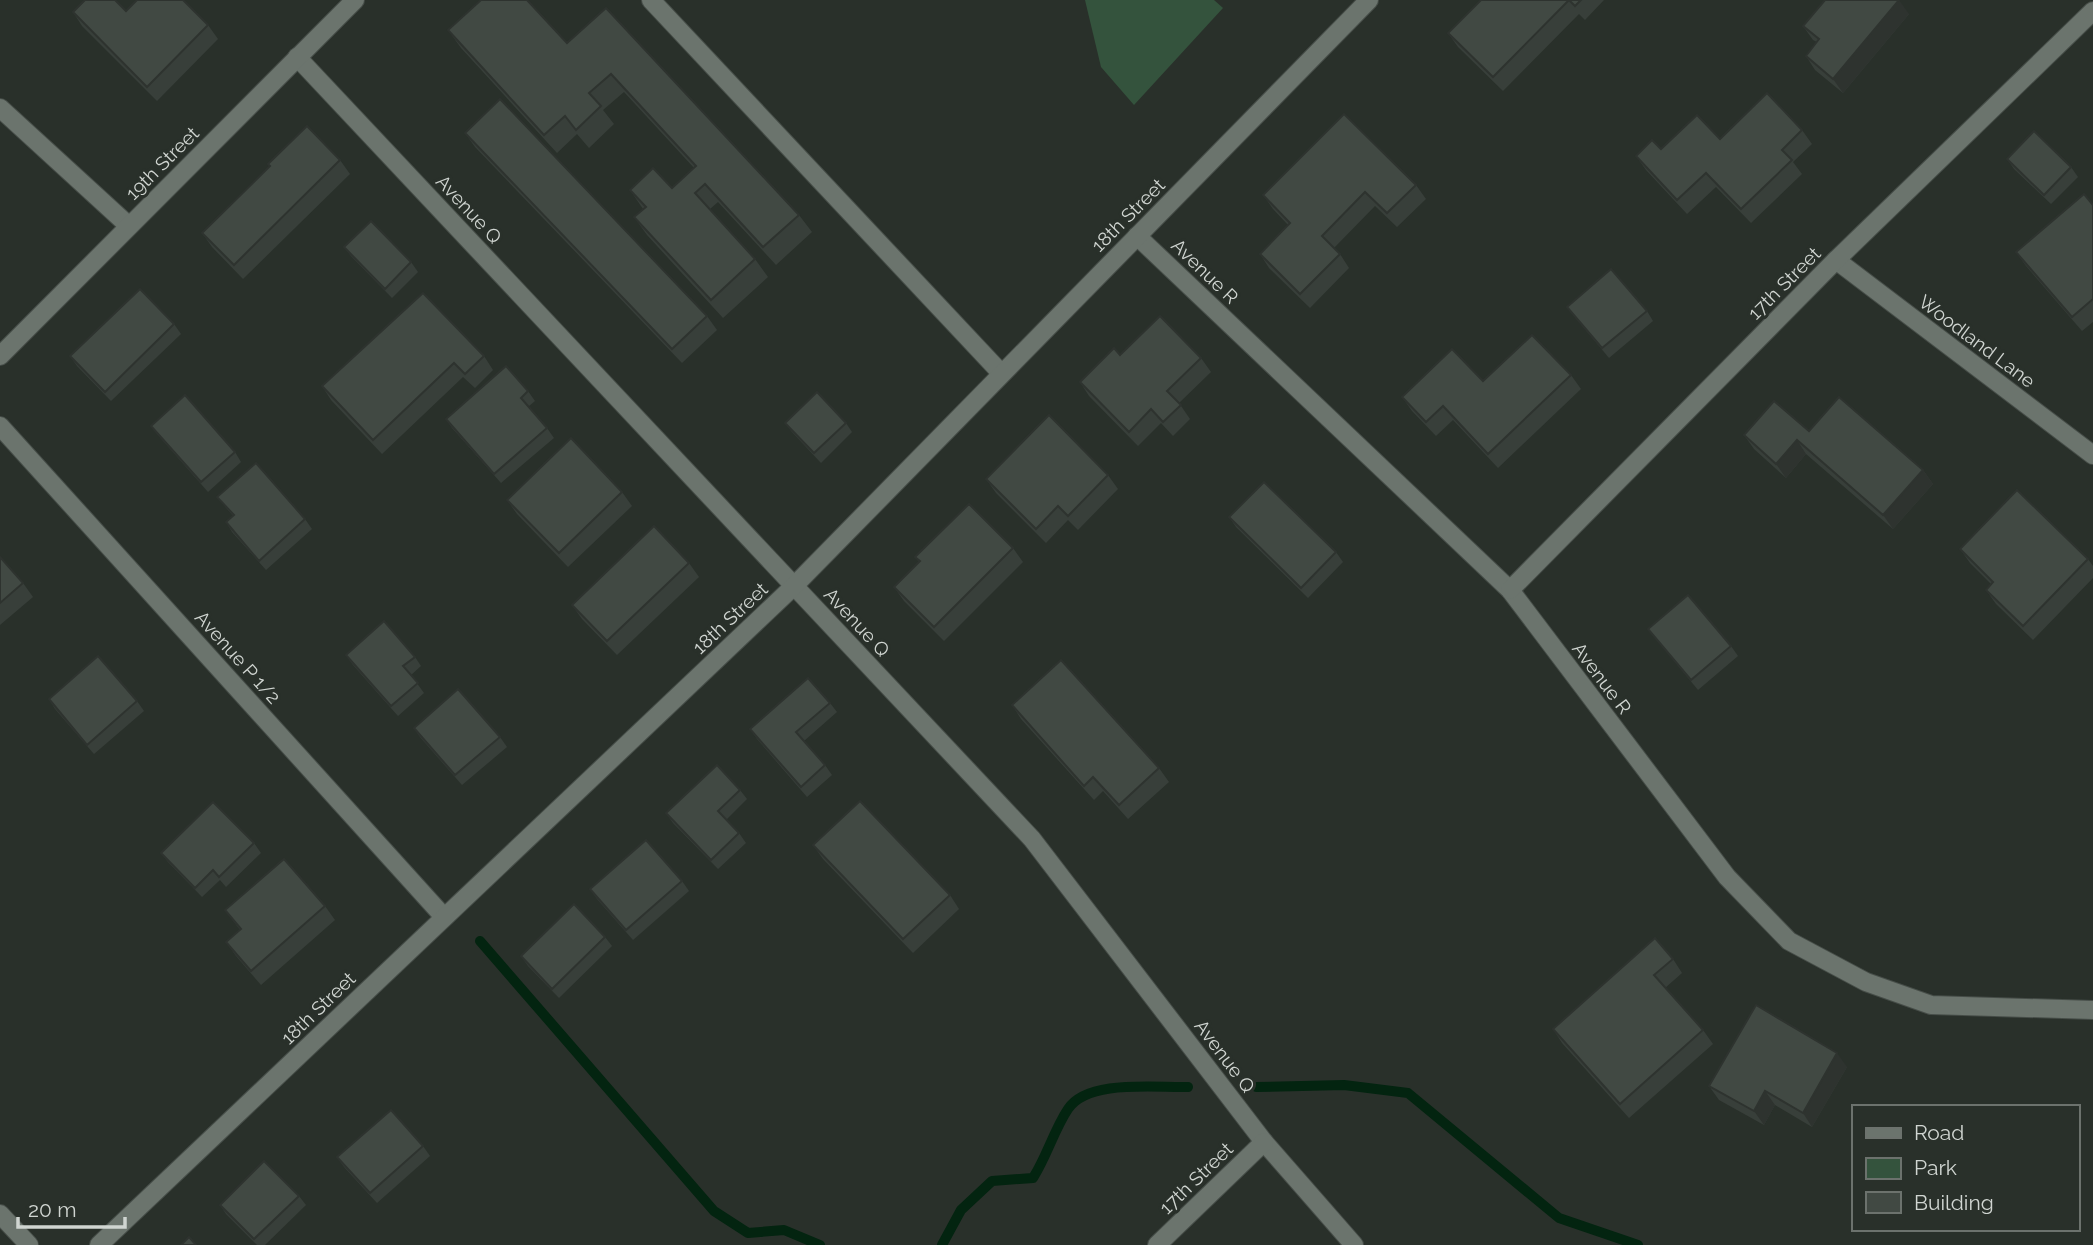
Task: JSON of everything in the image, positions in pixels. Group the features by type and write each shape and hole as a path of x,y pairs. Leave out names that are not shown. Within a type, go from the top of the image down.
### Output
{"street":[{"name":"19th Street","path":"0,356 355,0"},
{"path":"650,0 1001,373"},
{"name":"18th Street","path":"99,1245 794,586 1369,0"},
{"name":"17th Street","path":"1510,590 1836,260 2093,11"},
{"name":"Avenue Q","path":"297,57 1032,839 1264,1142 1354,1245"},
{"path":"0,108 129,226"},
{"name":"Avenue R","path":"1137,236 1510,590 1727,877 1789,941 1866,982 1931,1005 2093,1010"},
{"name":"Woodland Lane","path":"1836,260 2093,455"},
{"name":"Avenue P 1/2","path":"0,426 444,917"},
{"name":"17th Street","path":"1157,1245 1264,1142"},
{"path":"0,1214 29,1245"}],"green space":[{"path":"1085,0 1214,0 1223,8 1134,105 1101,67"}],"building":[{"path":"85,0 115,0 126,11 137,0 183,0 208,25 147,87 73,12"},
{"path":"481,0 527,0 567,43 606,8 799,215 763,247 705,184 695,193 755,259 711,300 634,217 646,207 630,190 653,168 672,188 696,166 611,74 589,93 601,106 576,130 565,116 544,135 448,30"},
{"path":"1481,0 1569,0 1493,77 1448,33"},
{"path":"1569,0 1581,0 1575,6"},
{"path":"1825,0 1899,0 1833,79 1806,56 1819,39 1803,26"},
{"path":"1767,93 1802,130 1782,150 1792,160 1741,209 1706,173 1677,200 1636,156 1652,140 1661,149 1697,115 1720,139"},
{"path":"500,99 707,316 672,349 465,133"},
{"path":"1344,114 1416,185 1387,213 1365,192 1322,236 1340,254 1300,294 1260,254 1290,223 1263,195"},
{"path":"307,126 340,160 234,265 202,233"},
{"path":"2034,131 2071,167 2044,195 2007,159"},
{"path":"2084,194 2093,205 2093,299 2072,317 2016,252"},
{"path":"371,221 411,262 385,289 344,247"},
{"path":"1611,269 1647,311 1602,348 1567,307"},
{"path":"140,289 174,324 105,392 70,356"},
{"path":"423,293 484,356 465,374 454,363 373,440 322,386"},
{"path":"1160,316 1201,358 1167,391 1181,405 1163,422 1151,409 1129,432 1080,382 1114,348 1120,355"},
{"path":"1532,335 1571,375 1488,454 1443,406 1426,422 1402,397 1452,349 1483,381"},
{"path":"506,366 528,391 521,398 547,428 494,474 446,419"},
{"path":"817,392 846,423 814,453 785,423"},
{"path":"185,395 235,452 201,482 151,426"},
{"path":"1839,397 1923,470 1883,515 1797,440 1776,464 1744,435 1774,401 1809,431"},
{"path":"1049,415 1108,475 1068,516 1058,506 1036,529 986,479"},
{"path":"571,438 622,492 559,553 507,500"},
{"path":"256,463 305,519 259,561 226,522 234,515 217,497"},
{"path":"1264,482 1336,552 1301,588 1229,517"},
{"path":"2017,490 2088,559 2023,626 1986,590 1993,582 1960,549"},
{"path":"969,504 1013,548 934,627 894,587 920,561 915,557"},
{"path":"654,526 689,563 607,641 572,605"},
{"path":"0,557 23,583 0,603"},
{"path":"1688,595 1731,646 1691,680 1648,629"},
{"path":"384,621 415,657 403,666 418,683 391,706 346,655"},
{"path":"98,656 137,701 87,745 49,699"},
{"path":"1061,660 1159,768 1119,805 1093,777 1084,786 1012,705"},
{"path":"808,678 830,703 796,732 825,765 801,787 750,729"},
{"path":"458,689 500,737 455,775 414,728"},
{"path":"717,765 740,790 718,811 739,833 711,860 666,813"},
{"path":"860,801 950,895 903,939 813,845"},
{"path":"213,802 254,843 219,877 213,870 195,888 161,853"},
{"path":"646,840 682,881 626,930 590,889"},
{"path":"284,859 325,906 251,971 226,942 241,929 225,910"},
{"path":"574,904 605,937 552,989 521,956"},
{"path":"1655,938 1673,959 1654,975 1703,1030 1620,1104 1553,1029"},
{"path":"1756,1005 1837,1053 1803,1113 1765,1091 1754,1111 1709,1086"},
{"path":"391,1110 423,1146 370,1193 337,1157"},
{"path":"264,1161 299,1196 254,1239 220,1205"},
{"path":"189,1237 196,1245 181,1245"}],"waterway":[{"path":"480,941 714,1211 748,1233 784,1230 820,1245"},
{"path":"1256,1087 1344,1085 1408,1093 1559,1218 1638,1245"},
{"path":"942,1245 961,1210 992,1181 1033,1178 1063,1117 1078,1099 1091,1093 1123,1087 1188,1087"}]}
